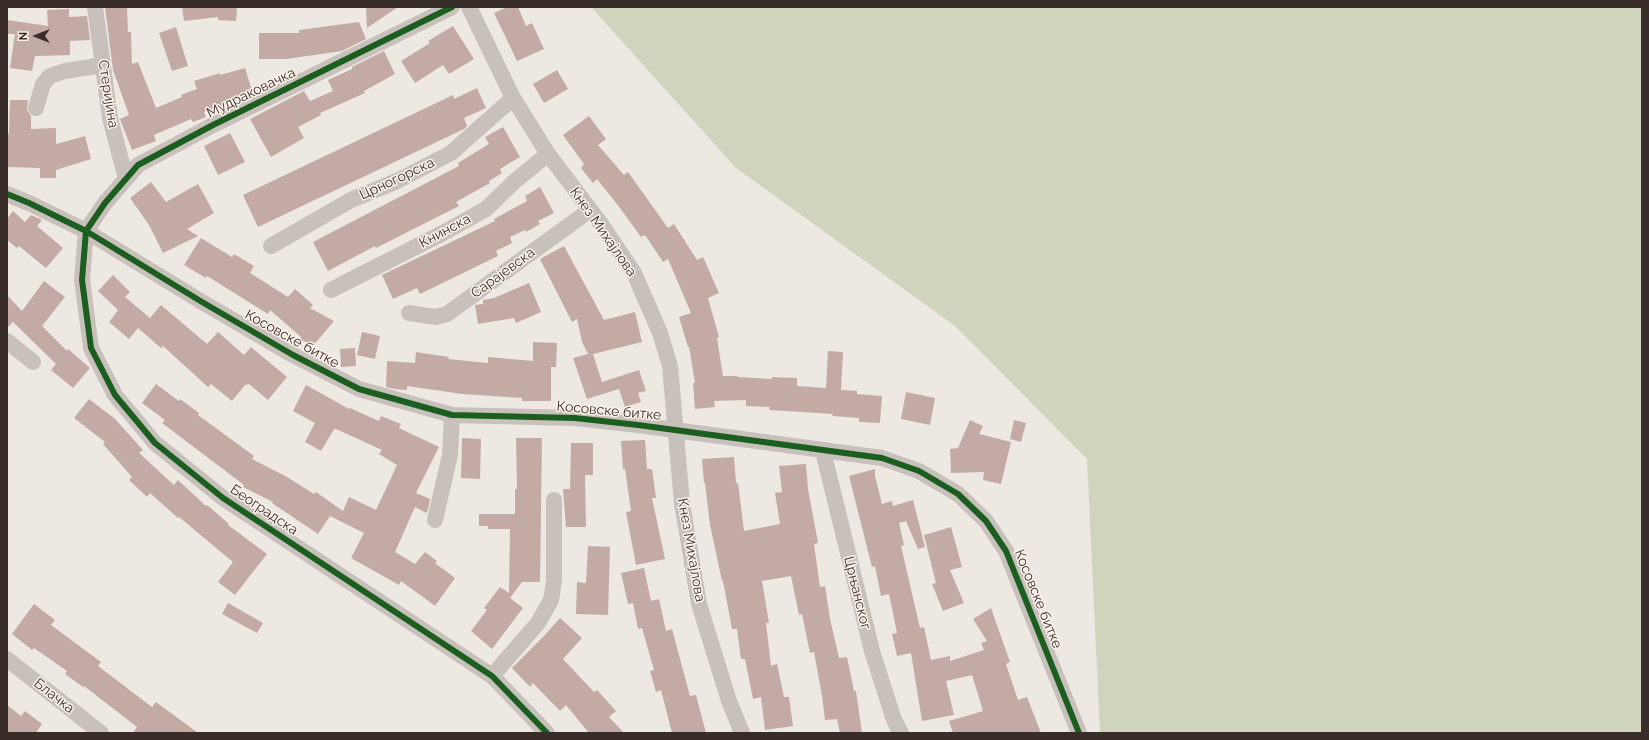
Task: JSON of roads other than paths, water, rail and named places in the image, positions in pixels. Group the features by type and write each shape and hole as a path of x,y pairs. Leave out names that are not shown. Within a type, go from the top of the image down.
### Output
{"street":[{"name":"Стеријина","path":"95,7 110,118 126,179"},
{"name":"Мудраковачка","path":"86,231 105,203 138,165 182,141 452,7"},
{"name":"Кнез Михајлова","path":"468,7 513,98 548,154 601,224 634,273 660,333 670,366 682,503 699,604 729,701 742,733"},
{"path":"36,108 43,84 50,76 65,71 103,65"},
{"name":"Црногорска","path":"271,246 351,200 397,181 451,152 513,98"},
{"name":"Книнска","path":"331,290 486,209 515,181 548,154"},
{"name":"Косовске битке","path":"7,194 86,231 202,302 293,355 358,389 452,415 575,418 729,436 823,451 882,458 919,471 958,494 986,521 1006,551 1079,733"},
{"name":"Сарајевска","path":"409,313 436,317 447,314 590,210"},
{"name":"Београдска","path":"86,231 82,280 91,348 115,395 155,443 223,498 492,676 547,733"},
{"path":"7,341 33,362"},
{"path":"435,520 450,455 452,415"},
{"name":"Црњанског","path":"823,451 872,651 894,720 901,733"},
{"path":"492,676 538,623 551,600 554,591 554,500"},
{"name":"Блачка","path":"7,659 101,733"}]}
